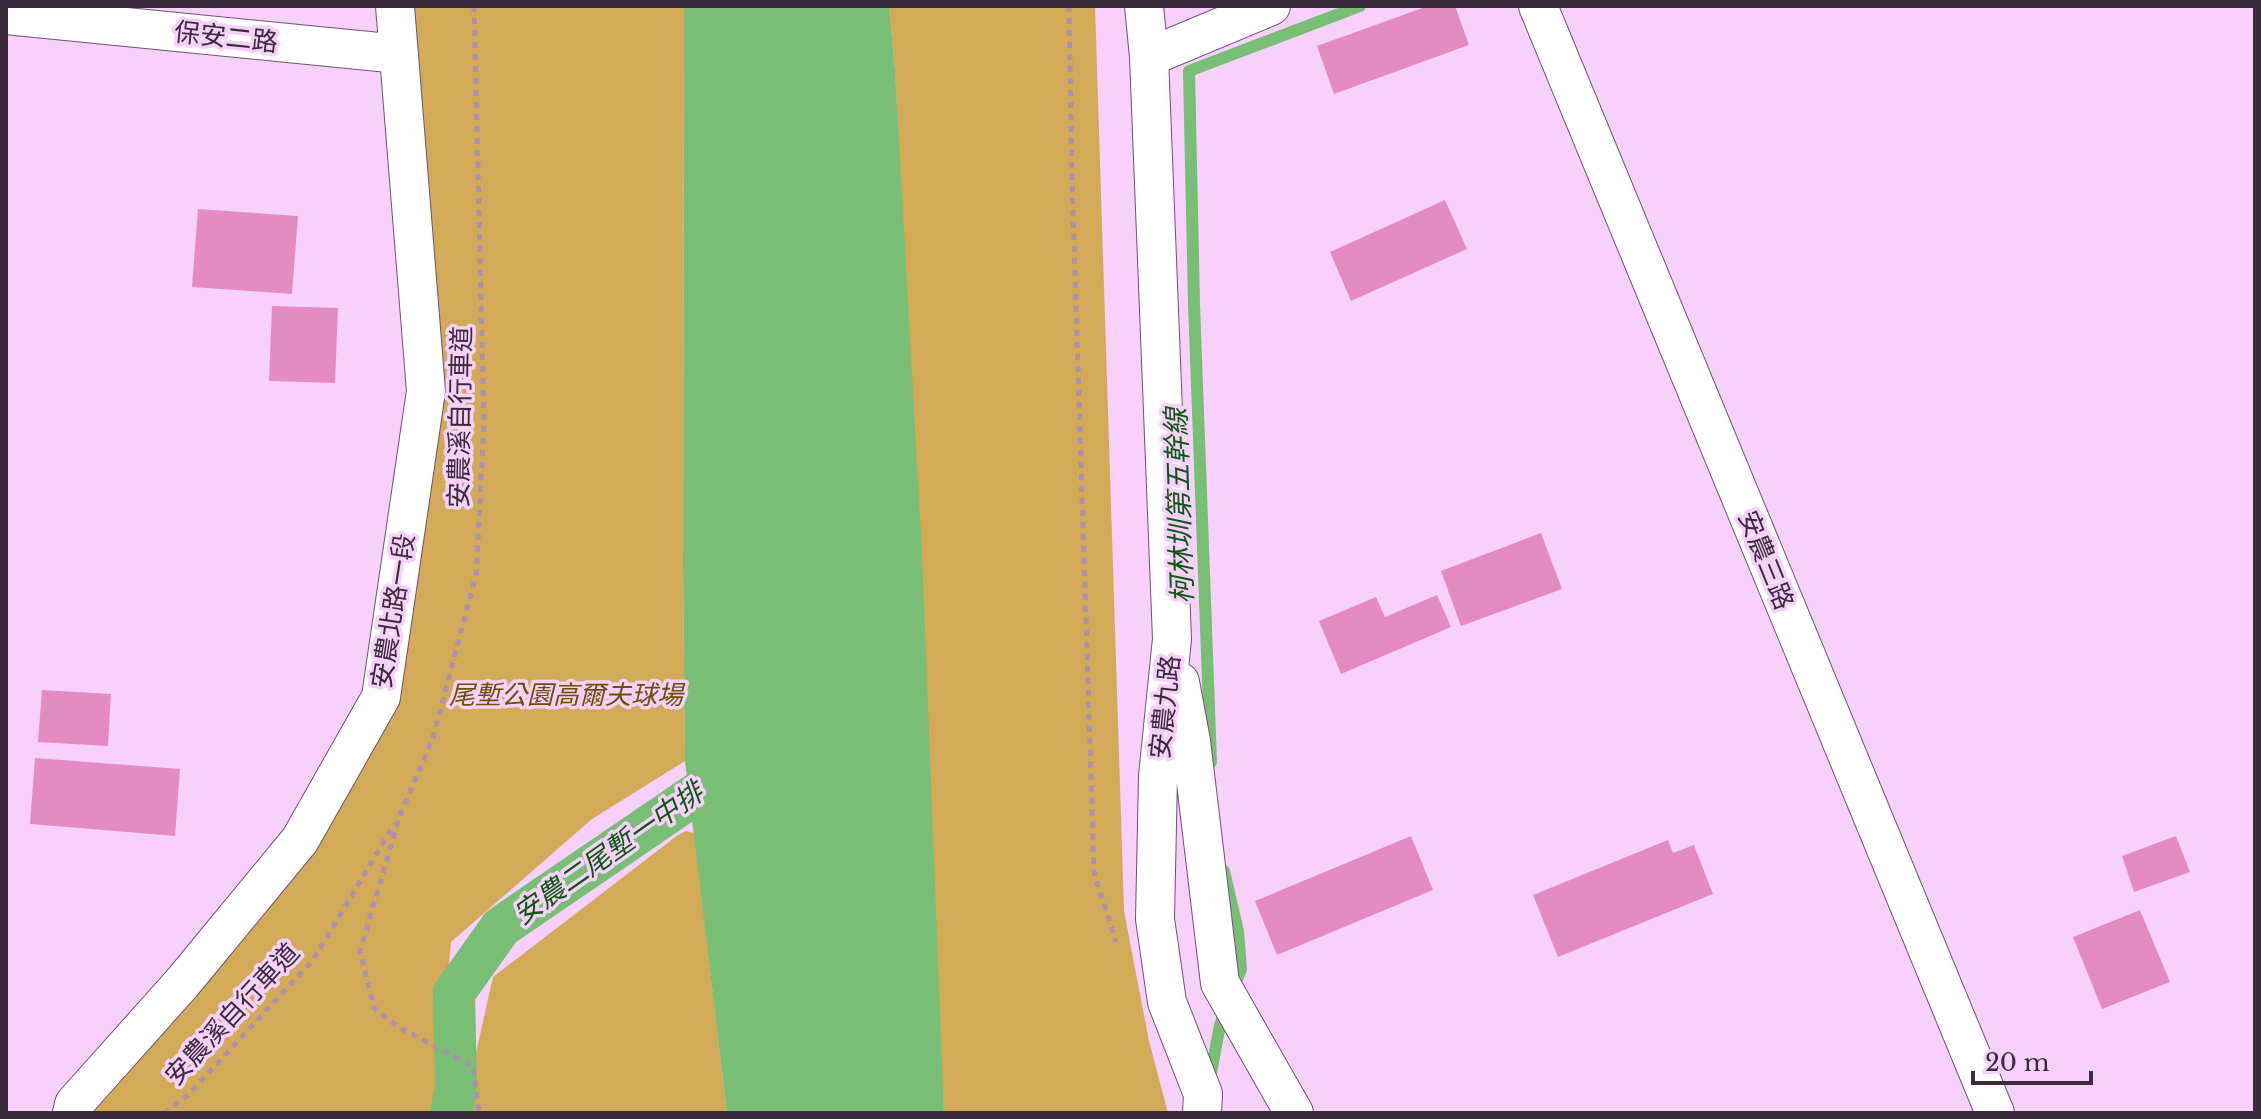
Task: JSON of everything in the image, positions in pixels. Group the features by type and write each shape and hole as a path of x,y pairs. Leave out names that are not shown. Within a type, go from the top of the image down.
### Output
{"street":[{"name":"安農北路一段","path":"72,1113 74,1104 183,982 300,840 381,697 426,391 395,6"},
{"name":"安農九路","path":"1144,6 1149,57 1172,639 1158,776 1155,919 1167,1002 1203,1094 1202,1113"},
{"path":"1149,57 1271,6"},
{"name":"安農三路","path":"1538,6 1995,1113"},
{"name":"保安二路","path":"6,15 399,54"},
{"path":"1172,639 1191,741 1220,983 1294,1113"}],"path":[{"name":"安農溪自行車道","path":"474,6 484,425 476,575 433,738 400,815 360,951 374,1008 398,1027 473,1066 479,1113"},
{"path":"1069,6 1072,195 1094,872 1119,952"},
{"name":"安農溪自行車道","path":"164,1113 187,1096 313,960 400,815"}],"green space":[{"name":"尾塹公園高爾夫球場","path":"396,6 684,6 685,761 592,819 451,942 441,1049 431,1113 72,1113 183,982 381,697 426,391"},
{"path":"889,6 1095,6 1124,911 1149,1041 1168,1113 944,1113 895,70"},
{"path":"686,831 694,833 727,1113 468,1113 473,1066 493,977"}],"shaded area":[{"path":"684,6 889,6 922,554 944,1113 727,1113 685,761"}],"building":[{"path":"1428,6 1455,6 1469,45 1334,94 1317,46"},
{"path":"1445,200 1467,249 1351,301 1330,252"},
{"path":"198,209 298,216 292,294 192,287"},
{"path":"272,306 338,308 335,383 269,381"},
{"path":"1541,533 1562,589 1461,626 1441,571"},
{"path":"1437,595 1451,627 1341,674 1319,621 1376,597 1385,617"},
{"path":"42,690 111,694 108,746 38,742"},
{"path":"35,758 180,769 175,836 30,824"},
{"path":"1411,836 1433,890 1277,955 1255,901"},
{"path":"2176,836 2190,872 2134,892 2122,856"},
{"path":"1668,840 1673,853 1694,845 1713,894 1558,957 1533,895"},
{"path":"2140,910 2170,982 2102,1009 2073,937"}],"waterway":[{"name":"柯林圳第五幹線","path":"1211,762 1194,304 1189,71 1360,6"},
{"name":"安農二尾塹一中排","path":"451,1113 456,1087 454,993 501,927 709,785 726,756"},
{"name":"柯林圳第五幹線","path":"1224,871 1238,931 1241,969 1233,990"},
{"name":"柯林圳第五幹線","path":"1210,1078 1220,1025 1227,1007"}]}
